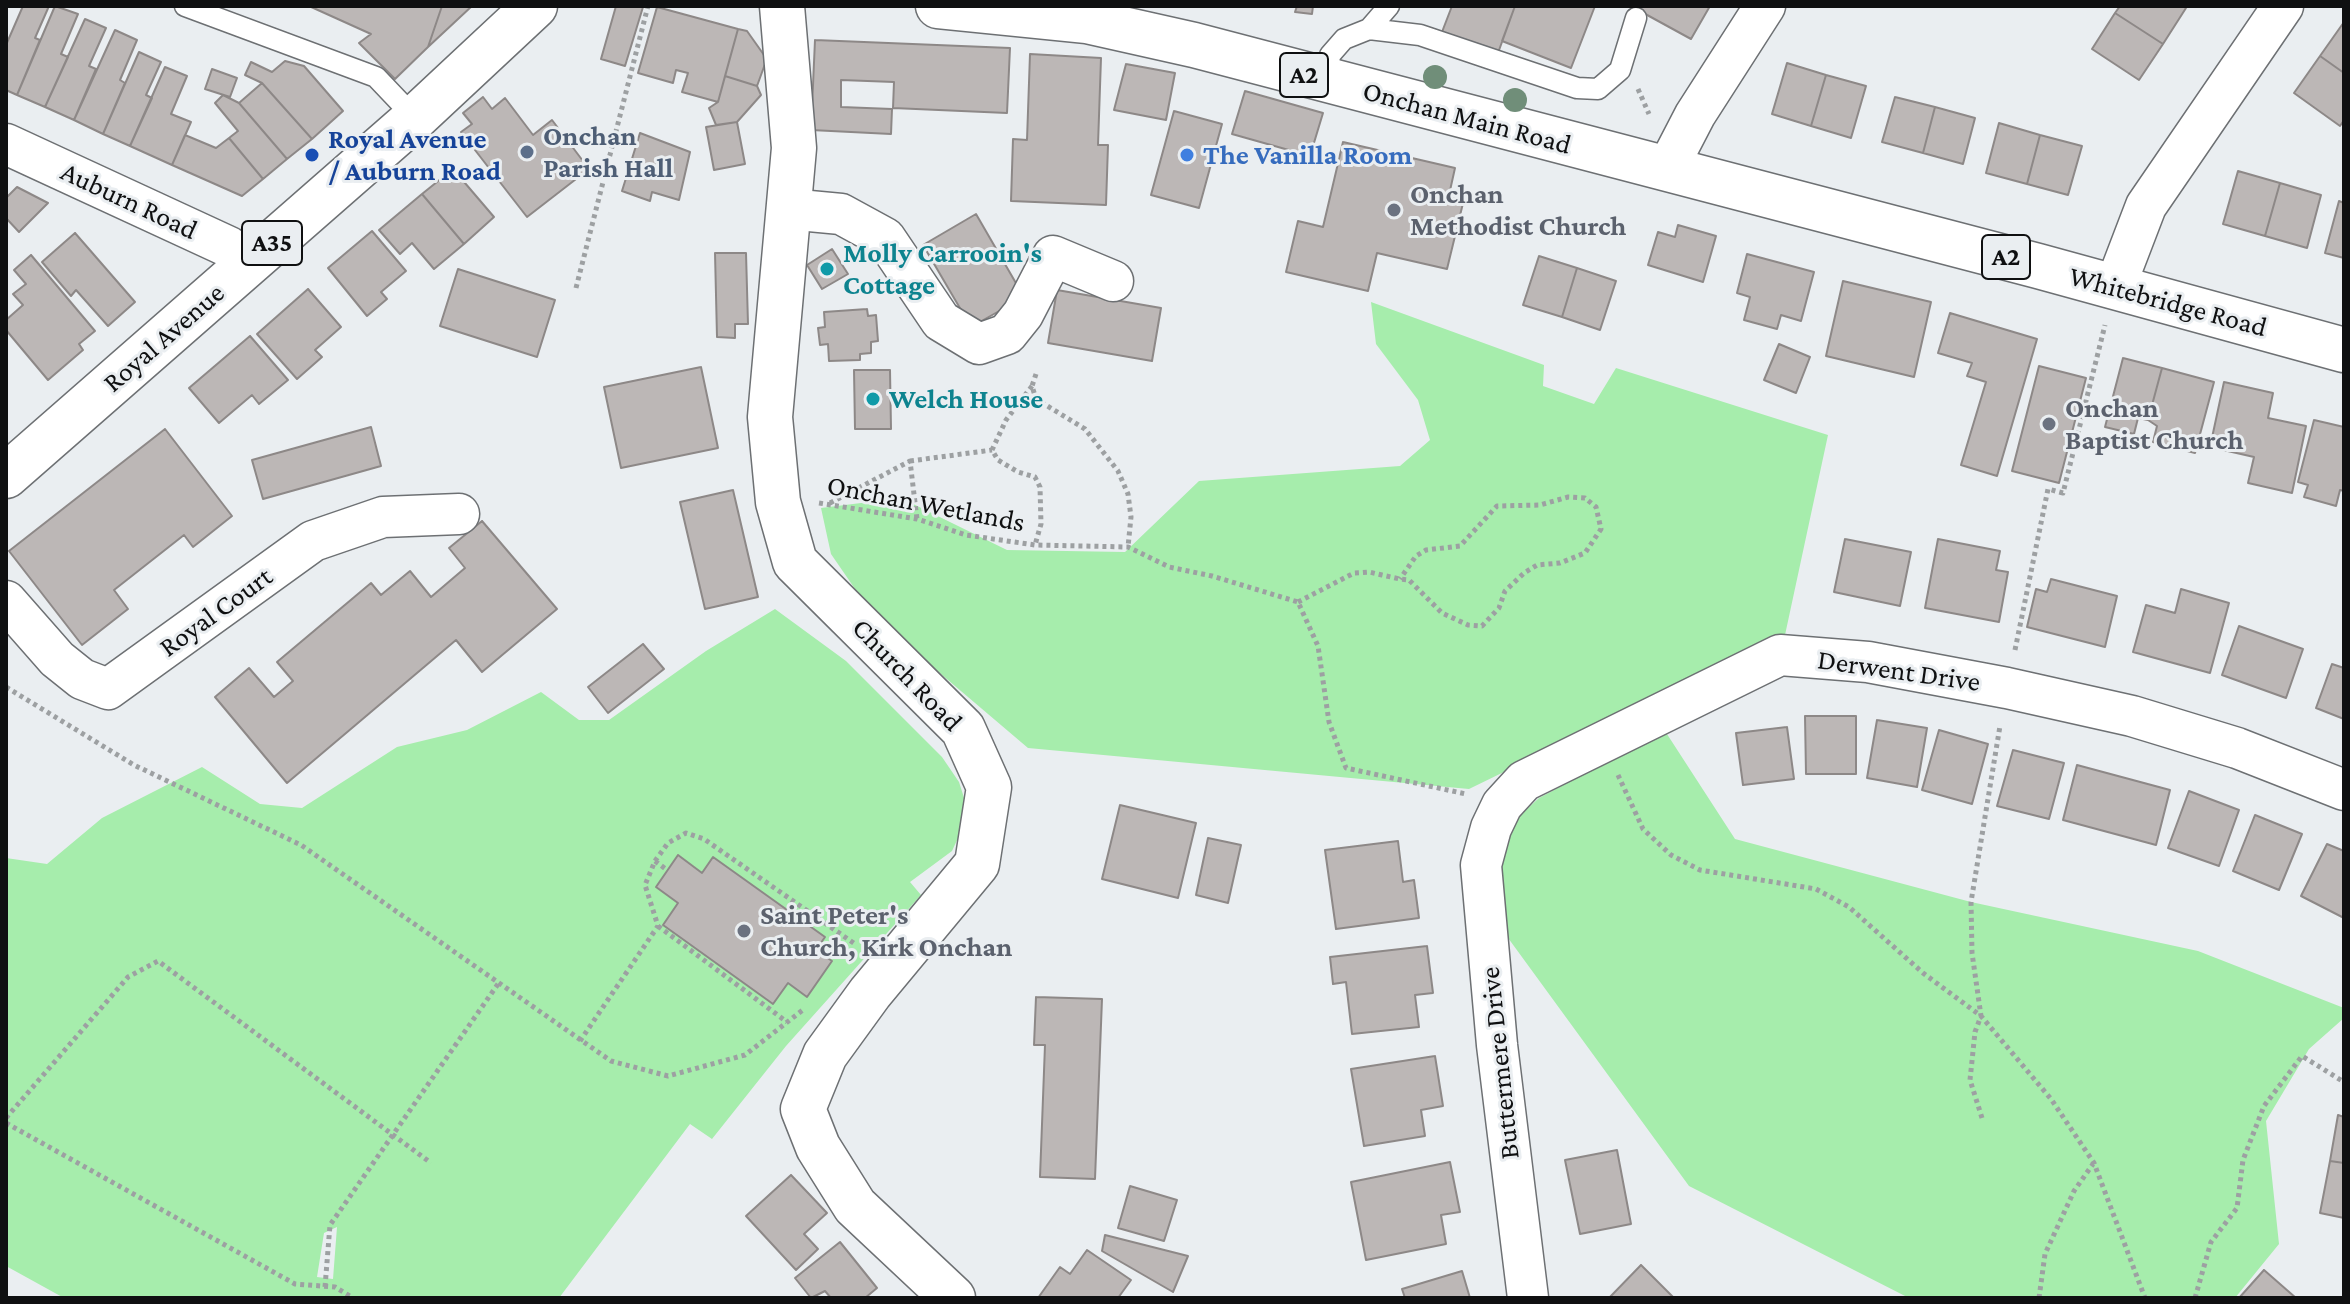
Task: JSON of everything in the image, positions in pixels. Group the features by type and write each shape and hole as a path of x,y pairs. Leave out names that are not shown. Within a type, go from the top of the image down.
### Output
{"main road":[{"name":"Royal Avenue","path":"6,476 415,118 535,6"},
{"name":"Church Road","path":"782,6 794,148 770,417 778,502 795,562 963,729 989,787 977,864 833,1043 803,1109 818,1147 855,1206 953,1298"},
{"name":"Onchan Main Road","path":"938,6 1088,14 1327,81 1667,169"},
{"name":"Whitebridge Road","path":"1667,169 2111,302 2344,350"}],"street":[{"path":"1667,169 1695,115 1765,6"},
{"path":"2111,302 2146,206 2283,6"},
{"name":"Auburn Road","path":"6,144 229,247 251,261"},
{"path":"788,209 841,214 885,238 941,321 979,344 1007,334 1023,314 1053,256 1113,281"},
{"name":"Royal Court","path":"6,601 57,659 82,679 108,689 313,541 383,517 459,514"},
{"name":"Derwent Drive","path":"1497,816 1524,781 1780,655 1868,662 2132,716 2237,748 2344,790"},
{"name":"Buttermere Drive","path":"1497,816 1481,865 1483,910 1528,1298"}],"lane":[{"path":"185,6 376,77 415,118"},
{"path":"1327,81 1330,55 1344,39 1369,29 1389,6"},
{"path":"1369,29 1420,35 1577,88 1598,89 1620,70 1636,18"}],"path":[{"path":"576,288 648,6"},
{"path":"2014,654 2048,489 2063,493 2111,302"},
{"path":"992,450 1006,420 1032,386 1036,374"},
{"path":"1032,386 1036,399 1085,429 1118,471 1128,494 1131,517 1128,547"},
{"path":"830,503 910,461 992,450"},
{"path":"992,450 998,460 1018,472 1035,477 1040,487 1041,524 1035,545"},
{"path":"910,461 917,519"},
{"path":"1400,579 1416,556 1426,550 1460,546 1497,506 1540,505 1568,497 1585,498 1596,507 1601,529 1585,553 1560,563 1537,565 1524,573 1505,591 1499,608 1482,626 1454,620 1409,580 1400,579 1369,572 1354,573 1298,602 1318,646 1329,722 1346,768 1497,816"},
{"name":"Onchan Wetlands","path":"778,502 830,503 917,519 966,535 1035,545 1128,547 1169,567 1212,576 1298,602"},
{"path":"6,687 134,765 301,845 611,1061 668,1076 745,1055 793,1018 796,1022"},
{"path":"1982,1118 1970,1080 1975,1032 1981,1016 1972,953 1971,902 2002,713"},
{"path":"1603,742 1643,829 1671,855 1700,870 1816,889 1849,907 1923,973 1981,1016 2051,1099 2094,1163 2145,1298"},
{"path":"787,1022 658,926 645,885 655,861 668,843 686,833 704,839 855,944"},
{"path":"655,861 667,870"},
{"path":"580,1041 658,926"},
{"path":"353,1298 335,1287 295,1284 6,1120 128,977 158,961 431,1163"},
{"path":"325,1287 330,1225 498,984"},
{"path":"2195,1298 2211,1242 2237,1208 2243,1160 2264,1106 2302,1056 2344,1082"},
{"path":"2039,1298 2045,1254 2074,1191 2094,1163"}],"green space":[{"path":"1371,302 1544,365 1543,386 1594,404 1616,368 1828,435 1785,635 1469,789 1028,748 875,618 831,554 821,508 901,498 1007,550 1125,552 1199,481 1400,466 1430,440 1418,400 1376,344"},
{"path":"775,609 846,661 942,757 959,782 966,804 964,825 952,851 910,882 921,895 786,1046 712,1139 690,1124 559,1298 64,1298 6,1266 6,858 47,864 102,818 202,767 260,804 302,808 397,747 467,730 541,692 579,720 609,720 706,651","holes":["337,1227 333,1279 317,1277 324,1233"]},
{"path":"1665,731 1735,839 1971,902 2198,951 2344,1008 2344,1018 2309,1049 2266,1121 2279,1244 2235,1298 1909,1298 1689,1186 1503,931 1497,865 1514,821 1539,798"}],"building":[{"path":"23,6 49,6 35,38 40,40 17,95 6,90 6,45"},
{"path":"55,6 78,14 61,54 68,57 45,107 17,95"},
{"path":"309,6 442,6 428,47 395,79 359,43 371,34"},
{"path":"442,6 472,6 428,47"},
{"path":"616,6 643,7 625,66 601,59"},
{"path":"1297,6 1313,6 1312,14 1295,12"},
{"path":"1452,6 1515,6 1498,53 1442,32"},
{"path":"1515,6 1595,6 1571,68 1502,41"},
{"path":"1640,6 1710,6 1691,39 1638,10"},
{"path":"2120,6 2186,8 2163,44 2115,13"},
{"path":"657,7 738,29 718,102 682,92 688,73 676,70 673,83 638,73"},
{"path":"2115,13 2163,44 2139,80 2092,49"},
{"path":"85,19 106,28 89,66 96,69 74,120 45,107"},
{"path":"2344,22 2344,73 2320,56"},
{"path":"738,29 747,31 764,55 765,64 757,86 725,76"},
{"path":"115,30 137,40 120,80 125,83 103,134 74,120"},
{"path":"815,40 1010,48 1007,113 893,108 894,82 841,80 841,107 892,109 891,134 811,130"},
{"path":"139,52 161,62 146,95 152,98 130,146 103,134"},
{"path":"1030,54 1101,58 1098,145 1108,145 1106,205 1011,201 1013,139 1027,140"},
{"path":"2320,56 2344,73 2344,120 2340,126 2294,93"},
{"path":"285,61 304,66 343,111 312,139 262,83 245,75 251,62 272,72"},
{"path":"1787,63 1826,75 1811,126 1772,114"},
{"path":"1126,64 1175,73 1166,120 1114,110"},
{"path":"165,67 187,76 171,114 191,122 172,165 130,146"},
{"path":"212,69 237,78 230,97 205,89"},
{"path":"1826,75 1866,86 1851,138 1811,126"},
{"path":"725,76 757,86 761,95 737,122 716,125 709,108 718,102"},
{"path":"262,83 312,139 287,159 239,103"},
{"path":"1245,91 1323,113 1310,156 1232,134"},
{"path":"223,95 239,103 287,159 263,179 229,138 238,131 215,103"},
{"name":"Onchan Parish Hall","path":"483,97 492,109 505,98 533,135 552,120 589,169 527,217 461,132 472,124 463,113"},
{"path":"1895,97 1935,107 1923,153 1882,142"},
{"path":"1935,107 1975,118 1963,164 1923,153"},
{"path":"1174,111 1222,124 1199,208 1151,195"},
{"path":"737,122 745,164 714,170 706,127"},
{"path":"1999,123 2040,135 2027,184 1986,173"},
{"path":"640,133 690,152 679,200 652,192 650,201 622,191"},
{"path":"185,135 216,148 229,138 263,179 242,196 172,165"},
{"path":"2040,135 2082,146 2068,195 2027,184"},
{"name":"Onchan Methodist Church","path":"1343,142 1455,168 1449,195 1464,199 1447,269 1377,253 1368,291 1286,272 1298,221 1323,227"},
{"path":"453,169 494,217 464,244 422,194"},
{"path":"2238,171 2280,183 2265,236 2223,224"},
{"path":"2280,183 2321,195 2307,248 2265,236"},
{"path":"17,187 48,203 19,232 6,218 6,198"},
{"path":"422,194 464,244 434,269 412,243 400,254 379,230"},
{"path":"2339,201 2344,203 2344,258 2325,253"},
{"path":"976,214 1024,297 971,327 923,245"},
{"path":"1678,225 1716,236 1703,282 1648,265 1658,232 1675,237"},
{"path":"372,231 406,271 381,292 387,299 367,316 328,268"},
{"path":"75,233 135,302 108,326 76,290 71,296 42,262"},
{"name":"Molly Carrooin's Cottage","path":"832,249 848,274 822,289 807,265"},
{"path":"715,253 746,253 748,324 735,324 735,338 717,337"},
{"path":"1747,254 1814,272 1801,321 1781,315 1777,329 1744,320 1750,297 1737,293"},
{"path":"31,255 95,331 79,344 83,350 48,380 6,330 6,320 23,305 13,294 26,284 14,270"},
{"path":"1539,256 1577,268 1562,317 1523,305"},
{"path":"1577,268 1616,281 1600,330 1562,317"},
{"path":"458,269 555,300 537,357 440,326"},
{"path":"1843,281 1931,302 1914,377 1826,356"},
{"path":"308,289 341,327 315,350 322,357 297,379 257,334"},
{"path":"1057,290 1161,308 1152,361 1048,343"},
{"path":"867,309 868,316 876,315 878,341 871,342 871,353 860,354 860,360 829,361 828,344 820,345 818,328 825,327 824,312"},
{"path":"1950,313 2037,339 1997,476 1961,465 1986,382 1967,376 1972,363 1938,353"},
{"path":"250,336 288,380 259,404 252,395 219,423 189,388"},
{"path":"1779,344 1810,357 1796,393 1764,380"},
{"path":"2123,358 2162,368 2148,420 2138,418 2134,434 2105,427"},
{"name":"Onchan Baptist Church","path":"2039,366 2086,378 2059,483 2012,471"},
{"path":"701,367 718,448 621,468 604,387"},
{"path":"2162,368 2214,382 2195,453 2153,442 2157,426 2148,420"},
{"name":"Welch House","path":"854,370 890,370 891,429 855,429"},
{"path":"2224,382 2273,393 2268,418 2306,426 2292,493 2248,483 2254,457 2210,447"},
{"path":"2314,420 2344,427 2344,491 2340,490 2336,506 2304,497 2308,485 2298,482"},
{"path":"371,427 381,466 263,499 252,460"},
{"path":"165,429 232,516 193,547 184,535 114,590 128,609 82,645 9,551"},
{"path":"733,490 758,597 705,609 680,502"},
{"path":"482,521 557,609 482,672 456,640 287,783 215,697 249,668 274,697 293,681 277,662 371,583 381,595 410,571 431,597 465,568 449,548"},
{"path":"1845,539 1911,552 1900,606 1834,592"},
{"path":"1938,539 2000,551 1996,570 2008,572 1999,622 1925,608"},
{"path":"2051,579 2117,596 2105,647 2027,627 2036,589 2047,592"},
{"path":"2181,589 2229,603 2210,673 2133,652 2146,605 2175,613"},
{"path":"2239,626 2303,649 2286,698 2222,675"},
{"path":"643,644 664,669 608,713 588,687"},
{"path":"2332,664 2344,668 2344,719 2316,708"},
{"path":"1805,716 1856,716 1856,774 1806,774"},
{"path":"1877,720 1927,728 1917,787 1867,778"},
{"path":"1787,727 1794,779 1743,785 1736,733"},
{"path":"1939,730 1988,744 1972,804 1922,790"},
{"path":"2013,750 2064,763 2049,819 1997,806"},
{"path":"2077,765 2170,790 2156,845 2063,820"},
{"path":"2189,791 2239,810 2219,866 2168,848"},
{"path":"1120,805 1196,823 1178,898 1102,879"},
{"path":"2255,815 2302,834 2279,890 2233,871"},
{"path":"1208,838 1241,845 1228,903 1196,895"},
{"path":"1398,841 1403,882 1414,880 1419,918 1336,929 1325,850"},
{"path":"2327,844 2344,851 2344,918 2301,896"},
{"name":"Saint Peter's Church, Kirk Onchan","path":"678,855 702,873 713,857 825,937 816,950 832,961 807,997 788,983 773,1004 663,925 678,903 656,887"},
{"path":"1427,946 1433,993 1415,995 1419,1027 1352,1034 1346,982 1333,984 1330,957"},
{"path":"1036,997 1102,999 1095,1179 1040,1177 1045,1045 1034,1045"},
{"path":"1435,1056 1443,1106 1421,1110 1425,1136 1364,1146 1351,1069"},
{"path":"2338,1115 2344,1117 2344,1163 2330,1161"},
{"path":"1617,1150 1631,1224 1580,1234 1565,1160"},
{"path":"2330,1161 2344,1163 2344,1218 2320,1213"},
{"path":"1450,1162 1460,1212 1441,1215 1446,1244 1366,1260 1351,1182"},
{"path":"791,1175 827,1213 804,1234 818,1249 796,1270 746,1216"},
{"path":"1130,1186 1177,1200 1164,1241 1118,1228"},
{"path":"1105,1235 1188,1256 1173,1292 1102,1251"},
{"path":"840,1242 877,1288 865,1298 831,1298 825,1291 811,1298 795,1278"},
{"path":"1087,1250 1131,1280 1118,1298 1038,1298 1060,1267 1070,1274"},
{"path":"1641,1265 1674,1298 1609,1298"},
{"path":"2264,1270 2296,1298 2239,1298"},
{"path":"1462,1271 1470,1298 1405,1298 1402,1289"}],"place":[{"name":"Onchan Parish Hall","path":"527,152"},
{"name":"Royal Avenue / Auburn Road","path":"312,155"},
{"name":"The Vanilla Room","path":"1187,155"},
{"name":"Onchan Methodist Church","path":"1394,210"},
{"name":"Molly Carrooin's Cottage","path":"827,269"},
{"name":"Welch House","path":"873,399"},
{"name":"Onchan Baptist Church","path":"2049,424"},
{"name":"Saint Peter's Church, Kirk Onchan","path":"744,931"}]}
